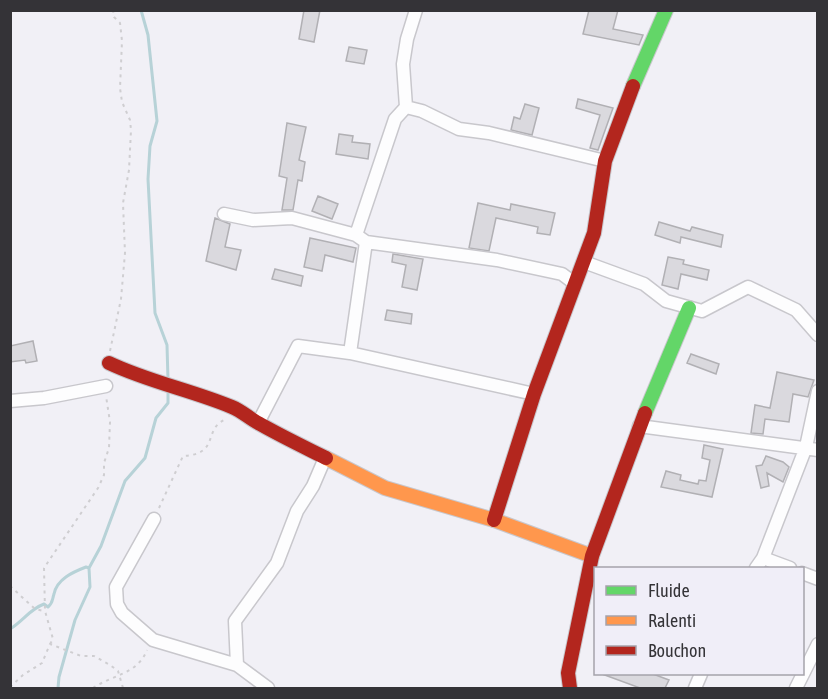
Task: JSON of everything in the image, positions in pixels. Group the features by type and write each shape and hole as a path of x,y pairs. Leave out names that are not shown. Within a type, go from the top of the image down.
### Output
{"street":[{"path":"350,353 361,238 395,119 406,107 403,64 407,39 416,10"},
{"path":"494,520 534,394 594,234 605,161 626,102 666,10"},
{"path":"406,107 422,111 459,129 489,133 605,161"},
{"path":"224,214 253,220 292,218 361,238 497,260 562,274 574,283"},
{"path":"584,262 644,284 666,301 702,311 748,287 796,310 818,335"},
{"path":"570,688 568,673 592,556 639,426 690,308"},
{"path":"258,423 298,346 350,353 534,394"},
{"path":"109,363 168,387 180,387 235,408 258,423 385,488 494,520 592,556"},
{"path":"10,400 44,398 106,386"},
{"path":"784,567 759,563 812,449 818,391"},
{"path":"639,426 812,449"},
{"path":"237,665 235,621 277,563 297,511 313,486 325,458"},
{"path":"154,519 116,587 117,604 122,613 153,640 237,665 268,688"},
{"path":"804,672 818,644"}],"path":[{"path":"109,363 121,299 125,254 123,203 129,170 131,130 120,88 122,41 120,23 114,17 113,10"},
{"path":"10,687 42,663 53,639 45,611 44,568 105,475 104,463 109,448 110,422 106,406 106,386"},
{"path":"154,519 183,456 203,451 208,447 215,426 229,419 235,408"},
{"path":"10,586 35,609 45,611"},
{"path":"93,688 127,673 144,659 147,648 153,640"},
{"path":"50,644 81,656 93,656 118,671 123,688"}],"building":[{"path":"304,10 320,10 314,42 299,39"},
{"path":"589,10 618,10 613,29 643,35 639,45 583,34"},
{"path":"349,47 367,50 364,64 346,61"},
{"path":"578,99 613,108 598,150 590,148 600,115 576,108"},
{"path":"525,104 539,108 532,135 511,130 514,117 520,119"},
{"path":"287,123 306,127 299,160 305,162 302,181 298,180 293,210 282,210 287,178 279,176"},
{"path":"339,134 353,136 352,142 370,144 368,159 336,154"},
{"path":"318,196 338,204 332,219 312,211"},
{"path":"478,203 510,210 511,204 555,213 550,235 537,233 538,227 496,218 489,251 469,248"},
{"path":"215,218 230,224 225,247 241,250 236,270 206,261"},
{"path":"659,222 690,231 692,227 723,235 721,247 681,237 680,243 655,235"},
{"path":"310,238 356,248 353,262 325,255 322,271 304,267"},
{"path":"393,254 423,259 417,290 402,287 406,265 392,262"},
{"path":"668,257 684,260 683,264 709,270 707,280 681,274 678,289 662,285"},
{"path":"275,269 303,276 301,286 272,279"},
{"path":"387,310 412,314 411,324 385,320"},
{"path":"33,341 37,361 10,362 10,346"},
{"path":"691,354 719,364 716,374 687,363"},
{"path":"777,372 814,380 808,397 793,394 789,422 765,419 763,434 751,433 755,405 770,408"},
{"path":"704,445 723,449 712,497 661,487 666,471 681,475 680,480 698,484 699,480 706,481 710,460 702,458"},
{"path":"766,456 783,462 789,467 783,482 767,473 769,486 761,488 756,466 762,465"},
{"path":"605,675 656,675 669,680 665,688 640,688"}],"waterway":[{"path":"141,10 148,35 157,121 150,146 148,179 155,313 167,345 168,380"},
{"path":"58,688 75,620 90,587 89,568 101,546 125,481 145,458 156,418 168,403 168,393"},
{"path":"10,629 39,606 44,604 50,606 58,584 66,577 86,567 89,568"}],"traffic: fast":[{"path":"633,86 666,10"},
{"path":"645,413 689,308"}],"traffic: slow":[{"path":"326,458 385,488 494,520 592,556"}],"traffic: jam":[{"path":"494,520 534,394 594,233 605,161 633,86"},
{"path":"109,363 139,376 232,407 326,458"},
{"path":"570,688 568,673 592,556 645,413"}]}
